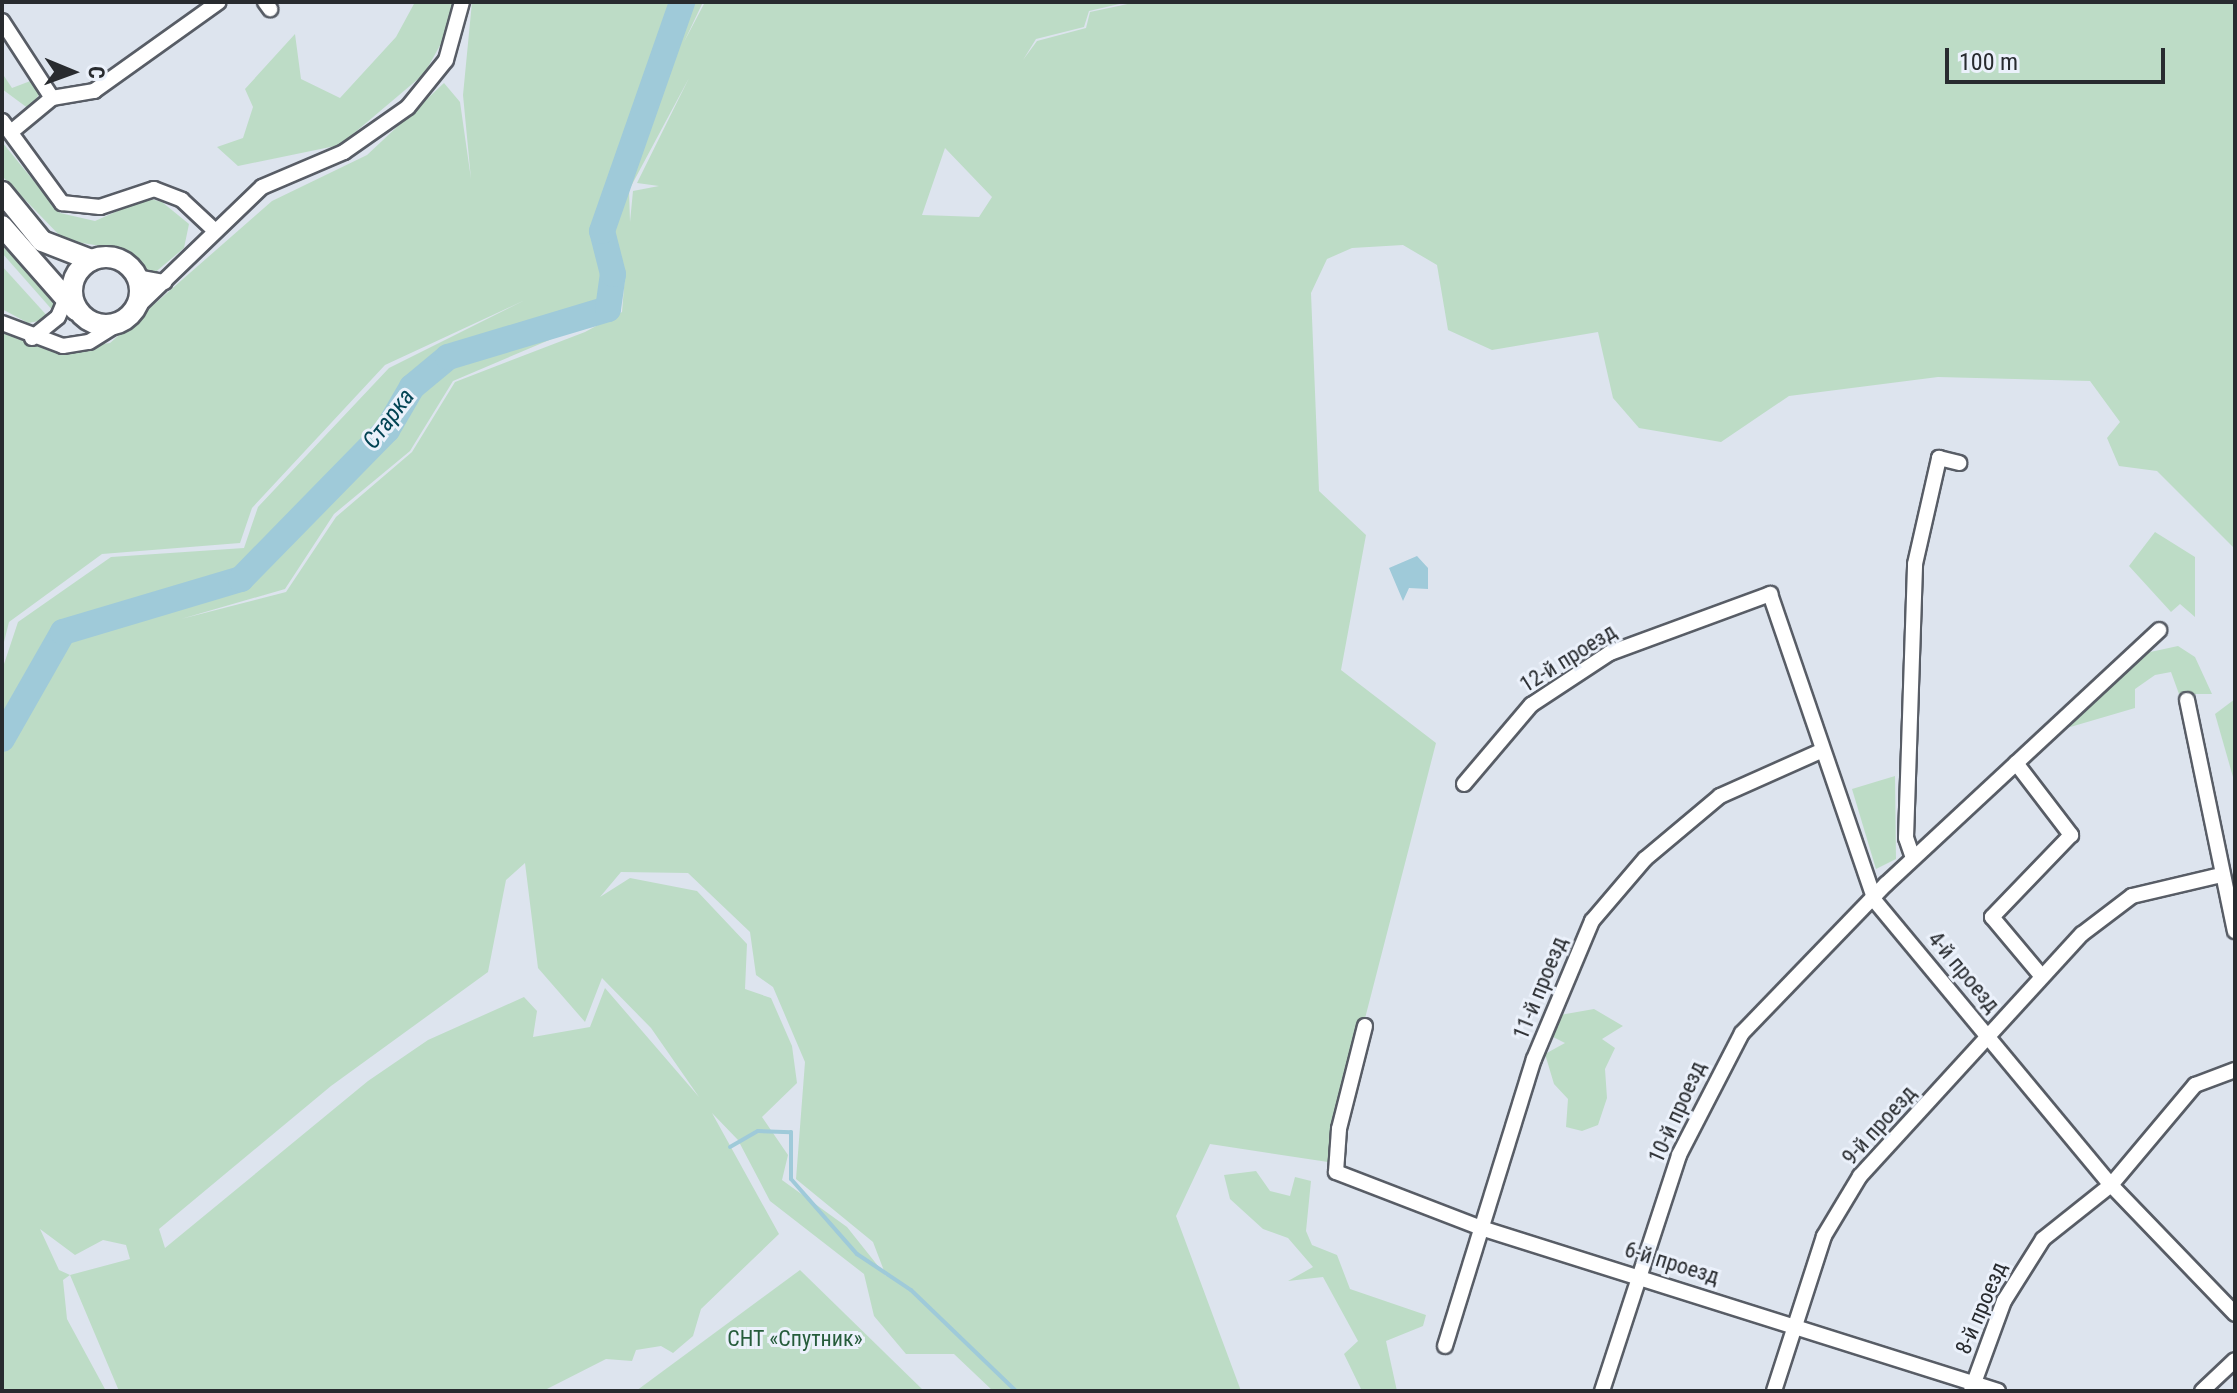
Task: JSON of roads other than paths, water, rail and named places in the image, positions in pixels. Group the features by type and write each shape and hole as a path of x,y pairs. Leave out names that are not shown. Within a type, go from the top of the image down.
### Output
{"street":[{"path":"213,229 182,200 154,189 100,207 62,203 7,127 52,98 94,91 219,2"},
{"path":"2,323 32,338 78,344 128,317 213,229 262,187 344,152 408,107 446,60 462,2"},
{"path":"2,21 52,98"},
{"path":"2,192 42,241 91,260 118,260 136,277 165,282"},
{"path":"2,226 99,325 128,317"},
{"path":"32,338 50,329 72,298 91,260"},
{"path":"128,317 136,277"},
{"path":"1913,858 1906,838 1915,564 1939,458 1959,463"},
{"name":"4-й проезд","path":"1770,594 1819,752 1875,901 2111,1185 2235,1314"},
{"name":"12-й проезд","path":"1464,784 1531,705 1610,653 1770,594"},
{"name":"10-й проезд","path":"1602,1391 1642,1277 1679,1155 1720,1069 1742,1033 1875,901 1913,858 2159,630"},
{"path":"2187,700 2235,931"},
{"name":"11-й проезд","path":"1445,1346 1534,1059 1592,921 1645,859 1720,796 1819,752"},
{"path":"2016,763 2071,835 1992,917 2039,973"},
{"name":"9-й проезд","path":"1774,1391 1824,1236 1860,1176 1991,1039 2082,934 2132,896 2221,875"},
{"name":"6-й проезд","path":"1365,1026 1339,1129 1336,1172 1481,1228 1795,1324 1972,1387 1998,1391"},
{"name":"8-й проезд","path":"1972,1387 2023,1264 2072,1210 2111,1185 2195,1085 2235,1070"},
{"path":"2202,1391 2235,1360"}],"water":[{"path":"1417,556 1428,568 1428,589 1409,588 1403,601 1389,568"}],"waterway":[{"name":"Старка","path":"2,739 63,632 241,579 387,430 412,387 448,357 608,309 613,274 602,231 682,2"},
{"path":"730,1147 758,1131 791,1132 791,1179 857,1254 911,1290 1016,1391"}],"park label":[{"name":"СНТ «Спутник»","path":"795,1339"}]}
